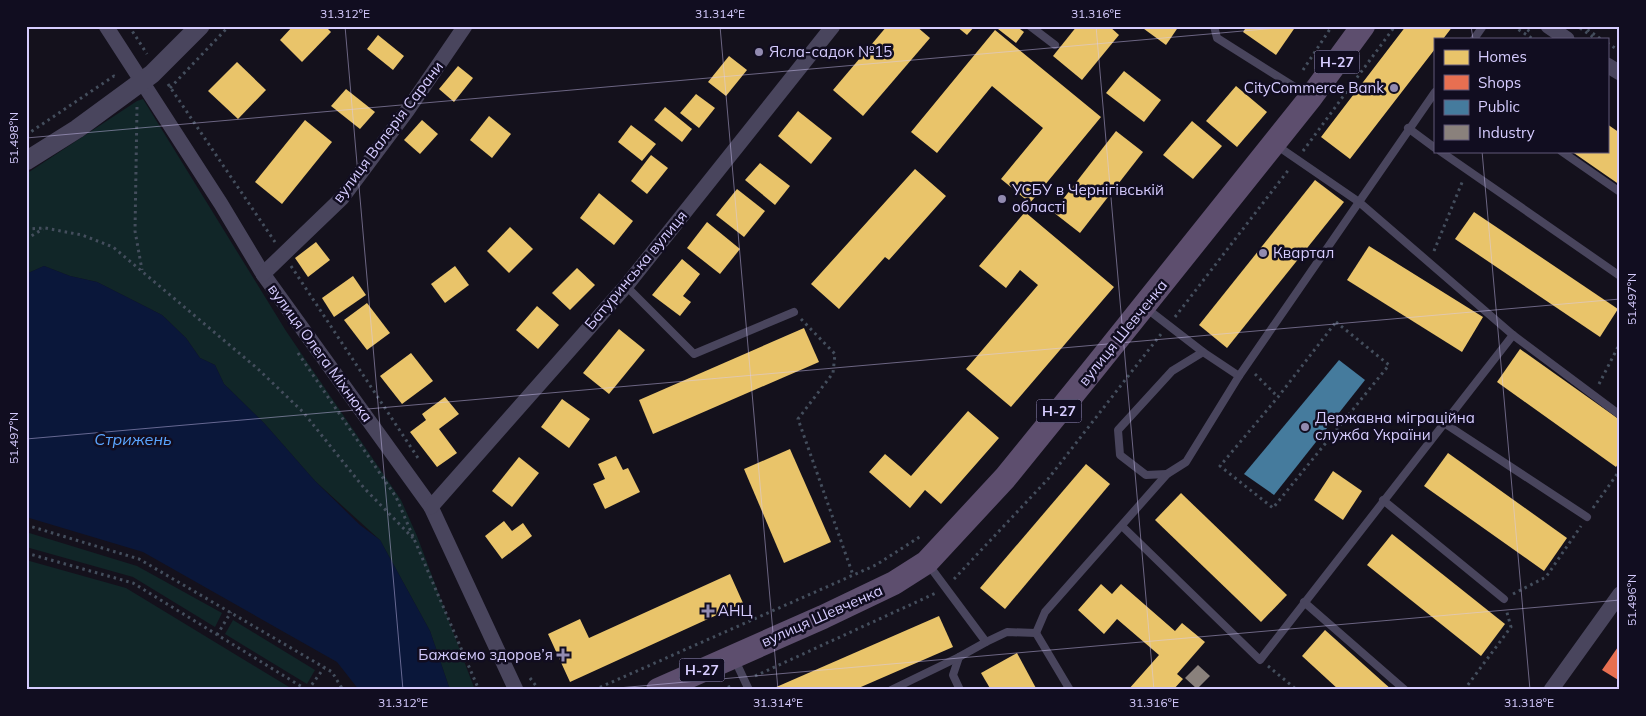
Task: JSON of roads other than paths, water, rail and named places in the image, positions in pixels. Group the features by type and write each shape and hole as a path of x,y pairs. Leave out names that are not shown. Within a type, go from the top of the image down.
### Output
{"main road":[{"name":"вулиця Шевченка","path":"658,690 894,583 927,562 946,544 1005,478 1274,144 1363,26"}],"street":[{"name":"вулиця Олега Міхнюка","path":"106,26 221,204 263,274 431,507 516,690"},
{"path":"26,161 77,129 142,81 200,26"},
{"name":"вулиця Валерія Сарани","path":"263,274 342,198 407,111 465,26"},
{"name":"Батуринська вулиця","path":"431,507 626,286 833,26"},
{"path":"1548,26 1566,38"},
{"path":"1608,66 1620,73"},
{"path":"1551,690 1620,594"}],"lane":[{"path":"1030,26 1055,45"},
{"path":"1214,26 1216,38 1310,97"},
{"path":"1475,38 1483,26"},
{"path":"1036,633 1046,612 1167,474 1186,462 1246,365 1408,128 1434,93"},
{"path":"1408,128 1434,147"},
{"path":"1274,144 1359,202 1513,335 1620,415"},
{"path":"1441,152 1620,276"},
{"path":"1563,152 1620,192"},
{"path":"626,286 694,354 794,312"},
{"path":"1144,307 1203,352 1239,376"},
{"path":"1122,526 1260,660 1513,335"},
{"path":"1167,474 1146,475 1120,455 1118,430 1172,372 1203,352"},
{"path":"1444,423 1587,517"},
{"path":"1383,500 1504,599"},
{"path":"927,562 986,642"},
{"path":"1304,602 1405,690"},
{"path":"892,690 1007,632 1036,633"},
{"path":"1036,633 1070,690"},
{"path":"734,657 749,690"},
{"path":"959,657 953,675 960,690"}],"water":[{"name":"Стрижень","path":"44,266 70,276 97,282 162,315 186,338 200,358 215,365 224,384 264,423 315,481 360,525 380,540 430,631 450,690 359,690 337,662 143,552 26,517 26,274"}],"place":[{"name":"Ясла-садок №15","path":"759,52"},
{"name":"CityCommerce Bank","path":"1394,88"},
{"name":"УСБУ в Чернігівській області","path":"1002,199"},
{"name":"Квартал","path":"1263,253"},
{"name":"Державна міграційна служба України","path":"1305,427"},
{"name":"АНЦ","path":"708,611"},
{"name":"Бажаємо здоров’я","path":"563,655"}]}
